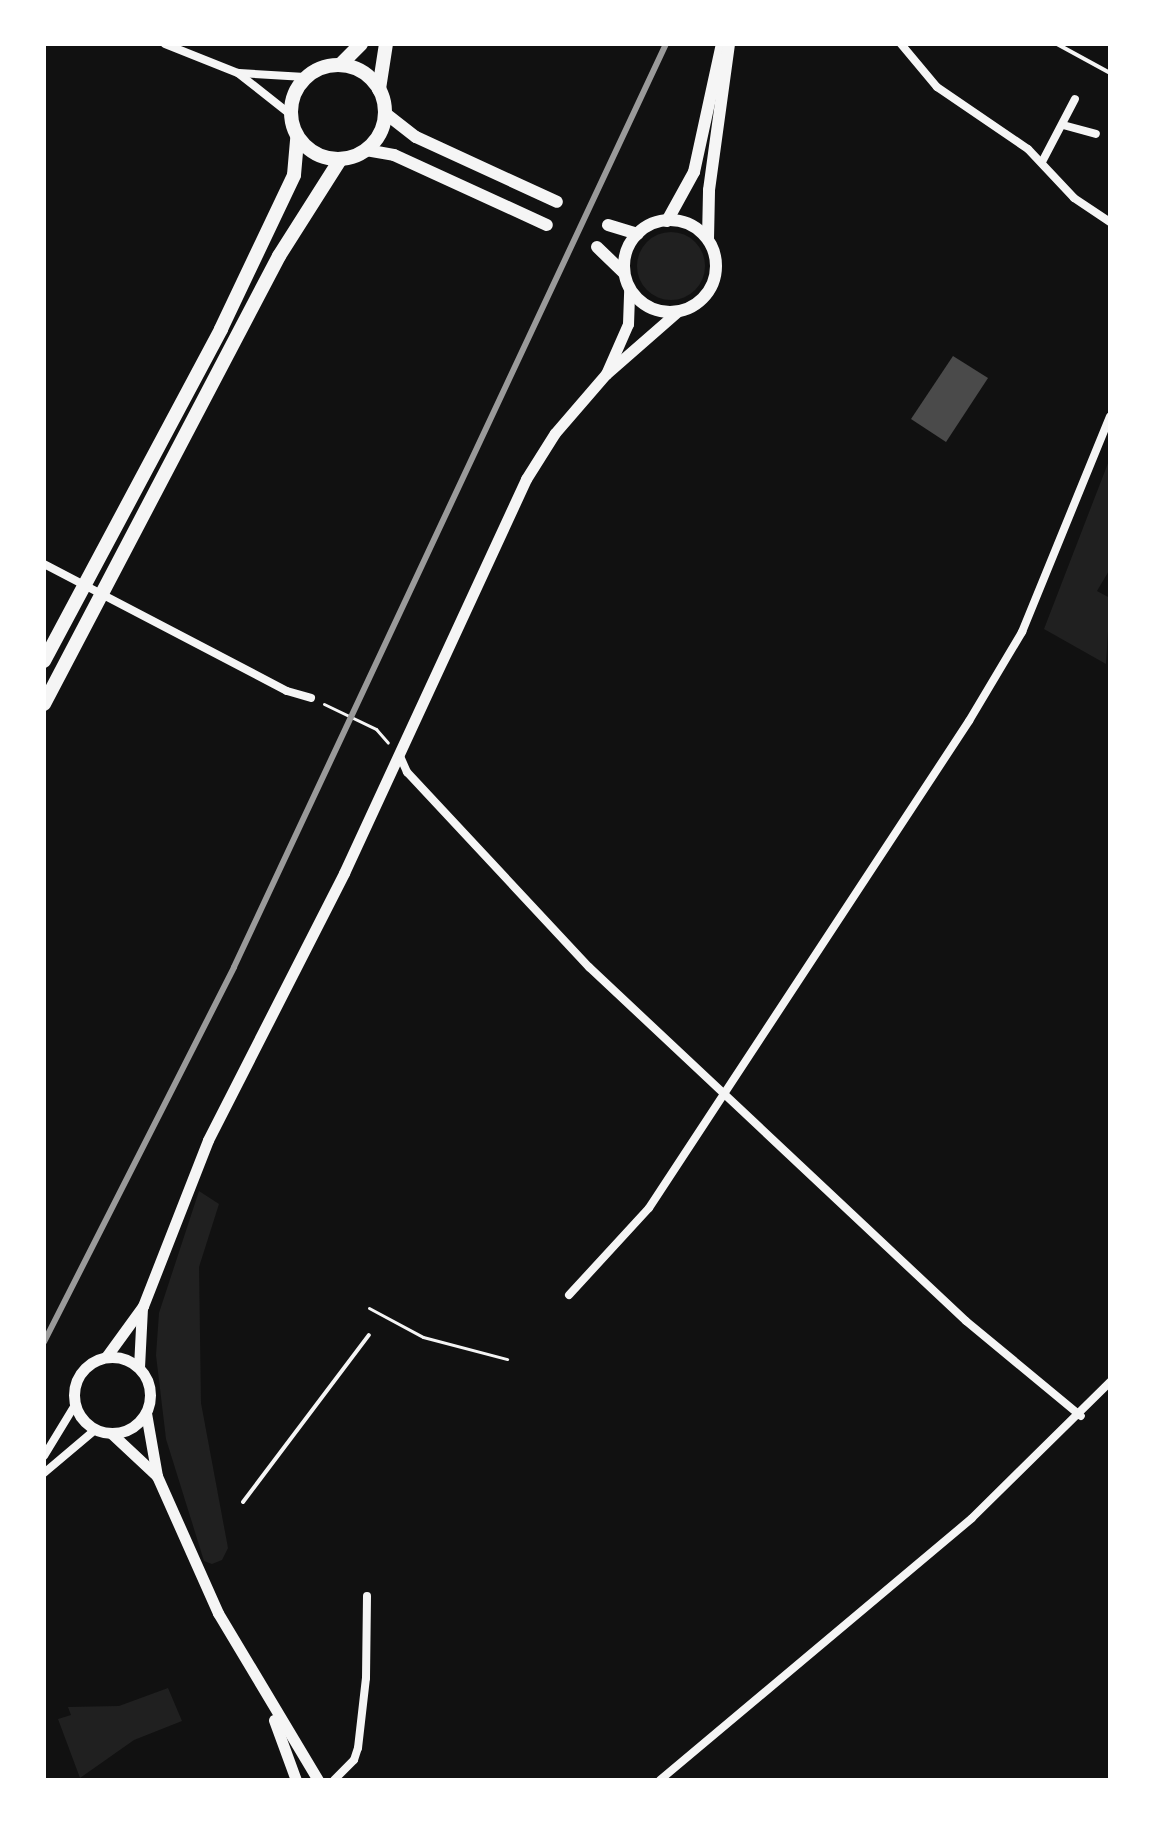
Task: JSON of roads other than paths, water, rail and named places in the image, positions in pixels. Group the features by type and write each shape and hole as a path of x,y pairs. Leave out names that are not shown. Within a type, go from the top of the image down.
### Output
{"main road":[{"path":"44,661 221,329 287,190 299,159 291,115 294,95 305,77 340,65 361,44"},
{"path":"44,704 279,256 340,160 366,150 379,136 385,113 379,89 386,44"},
{"path":"667,221 694,172 722,44"},
{"path":"708,239 688,225 667,221 638,234 624,258 629,289 649,306 677,312 696,305 712,286 715,260 708,239 709,190 729,44"},
{"path":"340,65 363,72 379,89"},
{"path":"385,113 416,137 557,202"},
{"path":"297,138 310,151 340,160"},
{"path":"366,150 394,155 547,225"},
{"path":"608,225 638,234"},
{"path":"597,247 624,273"}],"street":[{"path":"165,44 238,73 291,115"},
{"path":"901,44 937,87 1042,162 1074,198 1110,222"},
{"path":"238,73 305,77"},
{"path":"1042,162 1075,99"},
{"path":"1063,125 1096,134"},
{"path":"606,374 628,324 629,289"},
{"path":"106,1357 143,1306 208,1140 399,754 526,479 555,433 606,374 677,312"},
{"path":"569,1295 649,1208 969,721 1022,632 1110,416"},
{"path":"44,564 287,691 311,698"},
{"path":"399,754 407,772 589,967 725,1090 966,1321 1081,1416"},
{"path":"143,1306 139,1367 150,1389 146,1413 157,1476 218,1613 269,1704 318,1780"},
{"path":"44,1456 75,1405 77,1380 94,1361 106,1357 124,1358 139,1367"},
{"path":"660,1780 972,1518 1081,1416 1110,1382"},
{"path":"75,1405 96,1429 111,1433 157,1476"},
{"path":"111,1433 131,1428 146,1413"},
{"path":"44,1473 96,1429"},
{"path":"334,1780 358,1748 366,1678 367,1596"},
{"path":"269,1704 296,1780"}],"lane":[{"path":"1057,44 1110,73"},
{"path":"243,1502 369,1335"}],"railway":[{"path":"44,1342 234,967 666,44"}]}
